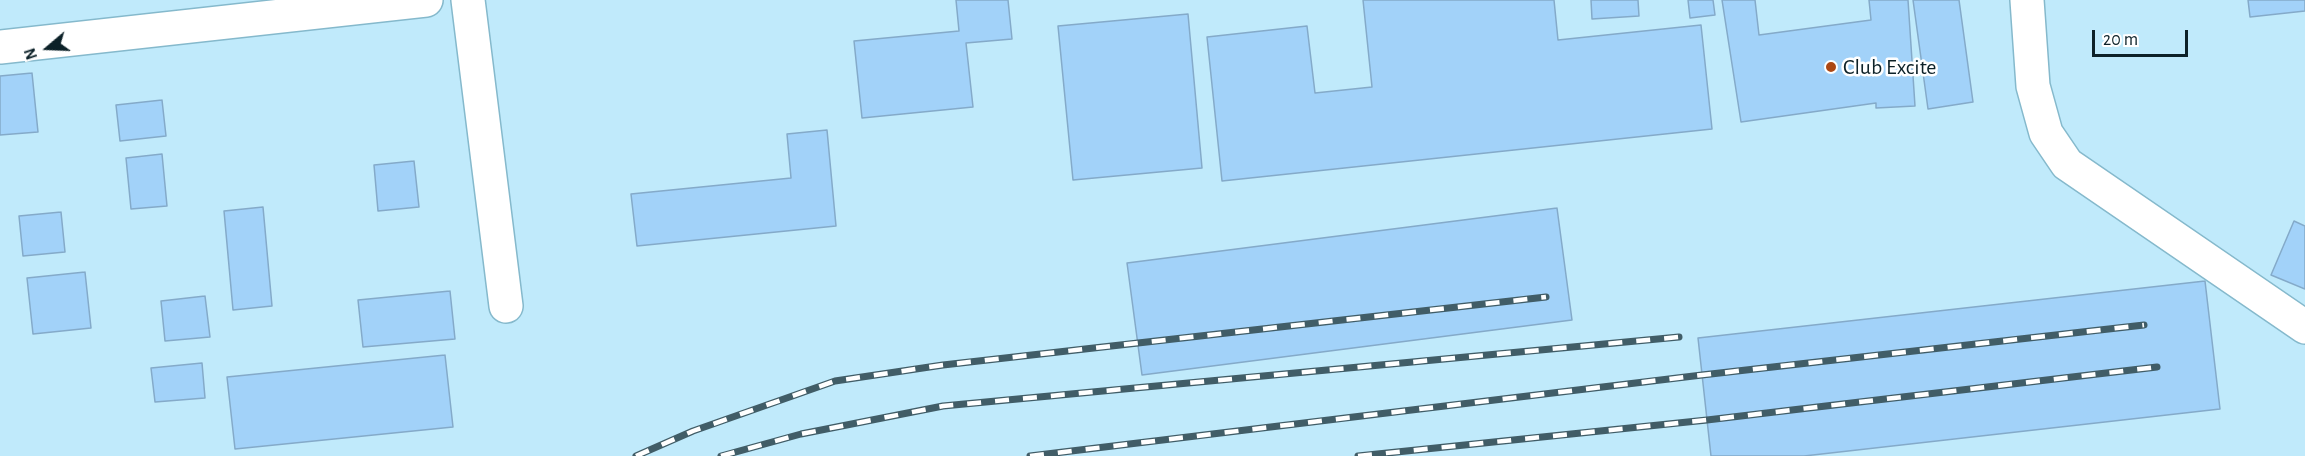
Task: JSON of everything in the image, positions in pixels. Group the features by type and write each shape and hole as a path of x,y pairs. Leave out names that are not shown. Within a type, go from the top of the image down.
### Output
{"street":[{"path":"0,47 184,13 426,0"},
{"path":"468,0 506,306"},
{"path":"2027,0 2033,86 2046,133 2067,164 2305,327"}],"building":[{"path":"956,0 1008,0 1012,39 966,43 973,107 862,118 854,41 959,31"},
{"path":"1363,0 1554,0 1558,40 1701,25 1712,129 1222,181 1207,37 1307,26 1315,93 1372,87"},
{"path":"1591,0 1638,0 1639,16 1592,19"},
{"path":"1688,0 1713,0 1715,15 1690,18"},
{"path":"1722,0 1755,0 1759,35 1871,20 1869,0 1908,0 1915,106 1876,108 1876,103 1741,122"},
{"path":"1913,0 1959,0 1973,102 1928,109"},
{"path":"2248,0 2305,0 2305,11 2250,17"},
{"path":"1188,14 1202,168 1073,180 1058,26"},
{"path":"32,73 38,132 0,135 0,76"},
{"path":"162,100 166,136 120,141 116,105"},
{"path":"827,130 836,226 637,246 631,194 791,178 787,134"},
{"path":"162,154 167,206 131,209 126,158"},
{"path":"414,161 419,207 378,211 374,165"},
{"path":"263,207 272,306 233,310 224,211"},
{"path":"1557,208 1572,320 1142,375 1127,263"},
{"path":"61,212 65,252 23,256 19,216"},
{"path":"2294,221 2305,226 2305,289 2271,275"},
{"path":"85,272 91,328 33,334 27,278"},
{"path":"2205,281 2220,409 1804,456 1711,456 1698,338"},
{"path":"450,291 455,339 363,347 358,300"},
{"path":"205,296 210,337 165,341 161,301"},
{"path":"445,355 453,427 235,449 227,377"},
{"path":"202,363 205,398 155,402 151,368"}],"railway":[{"path":"636,456 693,431 835,381 943,365 1546,297"},
{"path":"1030,456 1702,375 2144,325"},
{"path":"721,456 801,434 943,406 1679,337"},
{"path":"1358,456 1707,420 2157,367"}],"place":[{"name":"Club Excite","path":"1831,67"}]}
